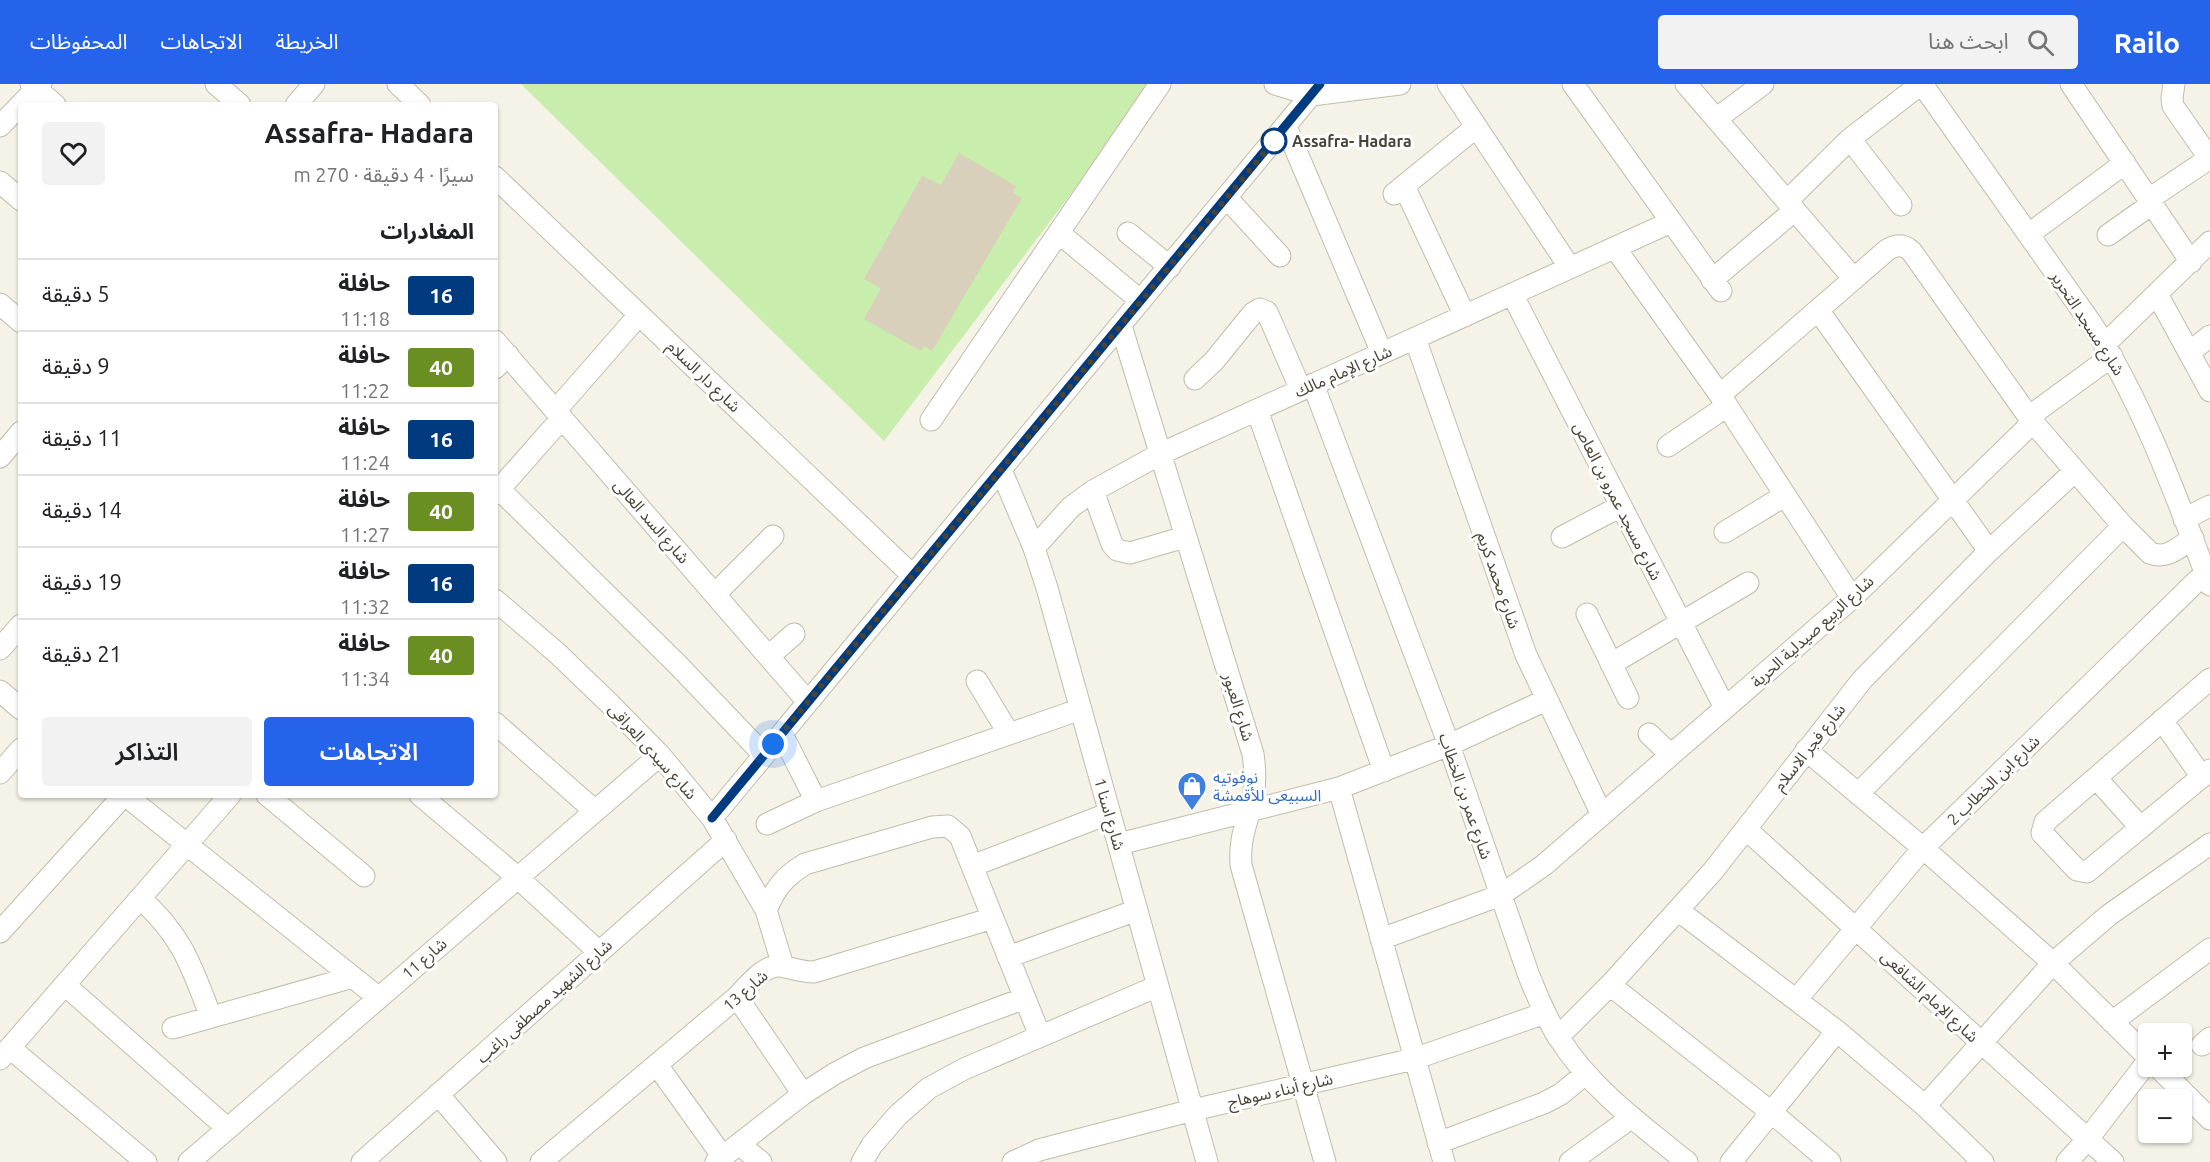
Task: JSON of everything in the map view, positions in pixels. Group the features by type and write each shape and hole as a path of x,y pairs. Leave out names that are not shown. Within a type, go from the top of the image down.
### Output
{"street":[{"path":"216,84 237,102"},
{"path":"299,102 314,84"},
{"path":"398,84 417,102"},
{"path":"931,420 1160,84"},
{"path":"1275,84 1316,89 1400,84"},
{"path":"1448,84 1570,268"},
{"path":"1573,84 1717,285 1851,139 1922,84"},
{"path":"1686,84 1854,279"},
{"path":"1716,119 1763,84"},
{"name":"شارع مسجد التحرير","path":"1922,84 2108,350 2139,410 2208,579"},
{"path":"2071,84 2191,261"},
{"path":"2108,235 2150,201 2210,158 2173,105 2174,84"},
{"path":"22,102 36,86 51,102"},
{"path":"712,818 1316,89"},
{"path":"0,126 18,106"},
{"path":"1286,127 1382,353"},
{"path":"1465,316 1399,190 1476,127"},
{"path":"1851,139 1901,205"},
{"path":"2029,234 2125,164"},
{"name":"شارع دار السلام","path":"498,180 913,576"},
{"path":"0,182 18,197"},
{"path":"1227,198 1280,256"},
{"name":"شارع الإمام مالك","path":"1034,548 1071,507 1093,491 1160,453 1671,222"},
{"path":"1059,233 1141,301"},
{"path":"1128,234 1170,267"},
{"name":"شارع الربيع صيدلية الحرية","path":"1381,939 1501,895 1544,865 1852,598 2025,430 2038,410 2108,350 2157,294 2210,242"},
{"path":"1668,446 1723,401 1818,310 1887,250 1900,245 1912,252 2031,420 2123,526 2150,553 2166,555 2210,506"},
{"path":"1615,248 1723,401 1852,598"},
{"name":"شارع مسجد عمرو بن العاص","path":"1512,294 1725,708"},
{"path":"2157,294 2210,391"},
{"path":"0,304 18,319"},
{"name":"شارع عمر بن الخطاب","path":"1195,379 1214,361 1253,313 1260,309 1267,312 1307,387 1449,745 1529,976 1545,1013 1558,1037 1585,1074 1632,1117 1687,1162"},
{"path":"1818,310 1989,551"},
{"path":"498,490 639,315"},
{"name":"شارع العبور","path":"1121,326 1253,754 1255,783 1241,838 1241,865 1325,1162"},
{"path":"2189,353 2210,336"},
{"name":"شارع محمد كريم","path":"1415,338 1509,610 1546,700 1602,815"},
{"name":"شارع السد العالى","path":"499,355 559,414 808,702"},
{"path":"1257,410 1384,771"},
{"name":"شارع اسنا 1","path":"1001,470 1034,548 1207,1162"},
{"name":"شارع فجر الاسلام","path":"1558,1037 1679,911 1747,830 1806,750 1862,680 1989,551 2075,471"},
{"path":"1093,491 1112,544 1117,550 1130,553 1185,537"},
{"path":"498,492 678,664 764,755"},
{"path":"1725,532 1784,496"},
{"path":"1562,537 1621,506"},
{"path":"1858,794 2123,526"},
{"path":"715,594 773,536"},
{"name":"شارع ابن الخطاب 2","path":"1796,1000 1923,848 2208,579"},
{"path":"1611,664 1748,583"},
{"name":"شارع سيدى العراقى","path":"498,603 557,653 660,755 712,818 766,910 783,966"},
{"path":"1587,614 1628,698"},
{"path":"0,650 18,629"},
{"path":"769,656 794,634"},
{"path":"2162,720 2206,774 2090,870 2084,872 2077,870 2044,837 2042,829 2045,822 2162,720 2210,679"},
{"path":"977,681 1009,734"},
{"path":"0,691 18,706"},
{"path":"1119,844 1339,788 1449,745 1546,700"},
{"path":"767,824 816,801 1081,710"},
{"path":"498,726 595,811"},
{"path":"782,734 816,801"},
{"path":"1649,734 1671,755"},
{"path":"1806,750 1923,848 2053,963 2138,1049"},
{"path":"0,773 18,752"},
{"name":"شارع 11","path":"189,1162 660,755"},
{"path":"2096,778 2141,828"},
{"path":"1339,788 1441,1153 1561,1094 1585,1074"},
{"path":"0,932 121,798"},
{"path":"128,798 379,998"},
{"path":"147,1162 5,1054 227,798"},
{"path":"271,798 364,876"},
{"path":"424,798 518,877 599,952"},
{"path":"972,866 1110,813"},
{"path":"766,910 774,891 788,875 806,864 940,825 955,830 960,836 1040,1036"},
{"name":"شارع الإمام الشافعى","path":"1747,830 2113,1162"},
{"name":"شارع الشهيد مصطفى راغب","path":"362,1162 726,840"},
{"path":"1925,1106 2053,963 2109,915 2210,844"},
{"path":"140,898 175,935 188,957 211,1017"},
{"path":"1008,957 1137,910"},
{"path":"1679,911 1837,1031 1925,1106 1983,1162"},
{"name":"شارع 13","path":"541,1162 737,997 764,971 774,966 783,966 802,972 814,972 993,918"},
{"path":"2112,1022 2208,956"},
{"path":"173,1028 353,977"},
{"path":"65,985 227,1128"},
{"path":"1610,985 1771,1112 1830,1162"},
{"path":"862,1162 898,1115 929,1088 964,1069 1158,986"},
{"path":"737,997 803,1094"},
{"path":"726,1154 803,1094 864,1058 1025,998"},
{"name":"شارع أبناء سوهاج","path":"1013,1162 1042,1156 1193,1110 1414,1059 1545,1013"},
{"path":"1731,1162 1837,1031"},
{"path":"657,1065 726,1154 761,1162"},
{"path":"2067,1162 2087,1140 2138,1072"},
{"path":"2168,1077 2210,1119"},
{"path":"438,1094 496,1162"},
{"path":"1570,1162 1632,1117"}],"green space":[{"path":"521,84 1154,84 884,441"}],"building":[{"path":"959,153 1016,186 1013,193 1022,198 932,351 924,346 921,351 864,319 881,288 864,279 922,176 941,185"}],"bus line":[{"name":"16","path":"712,818 1320,84"}],"place":[{"name":"Assafra- Hadara","path":"1274,141"},
{"name":"نوفوتيه السبيعى للأقمشة","path":"1192,812"}],"route":[{"path":"773,744 1274,141"}]}
